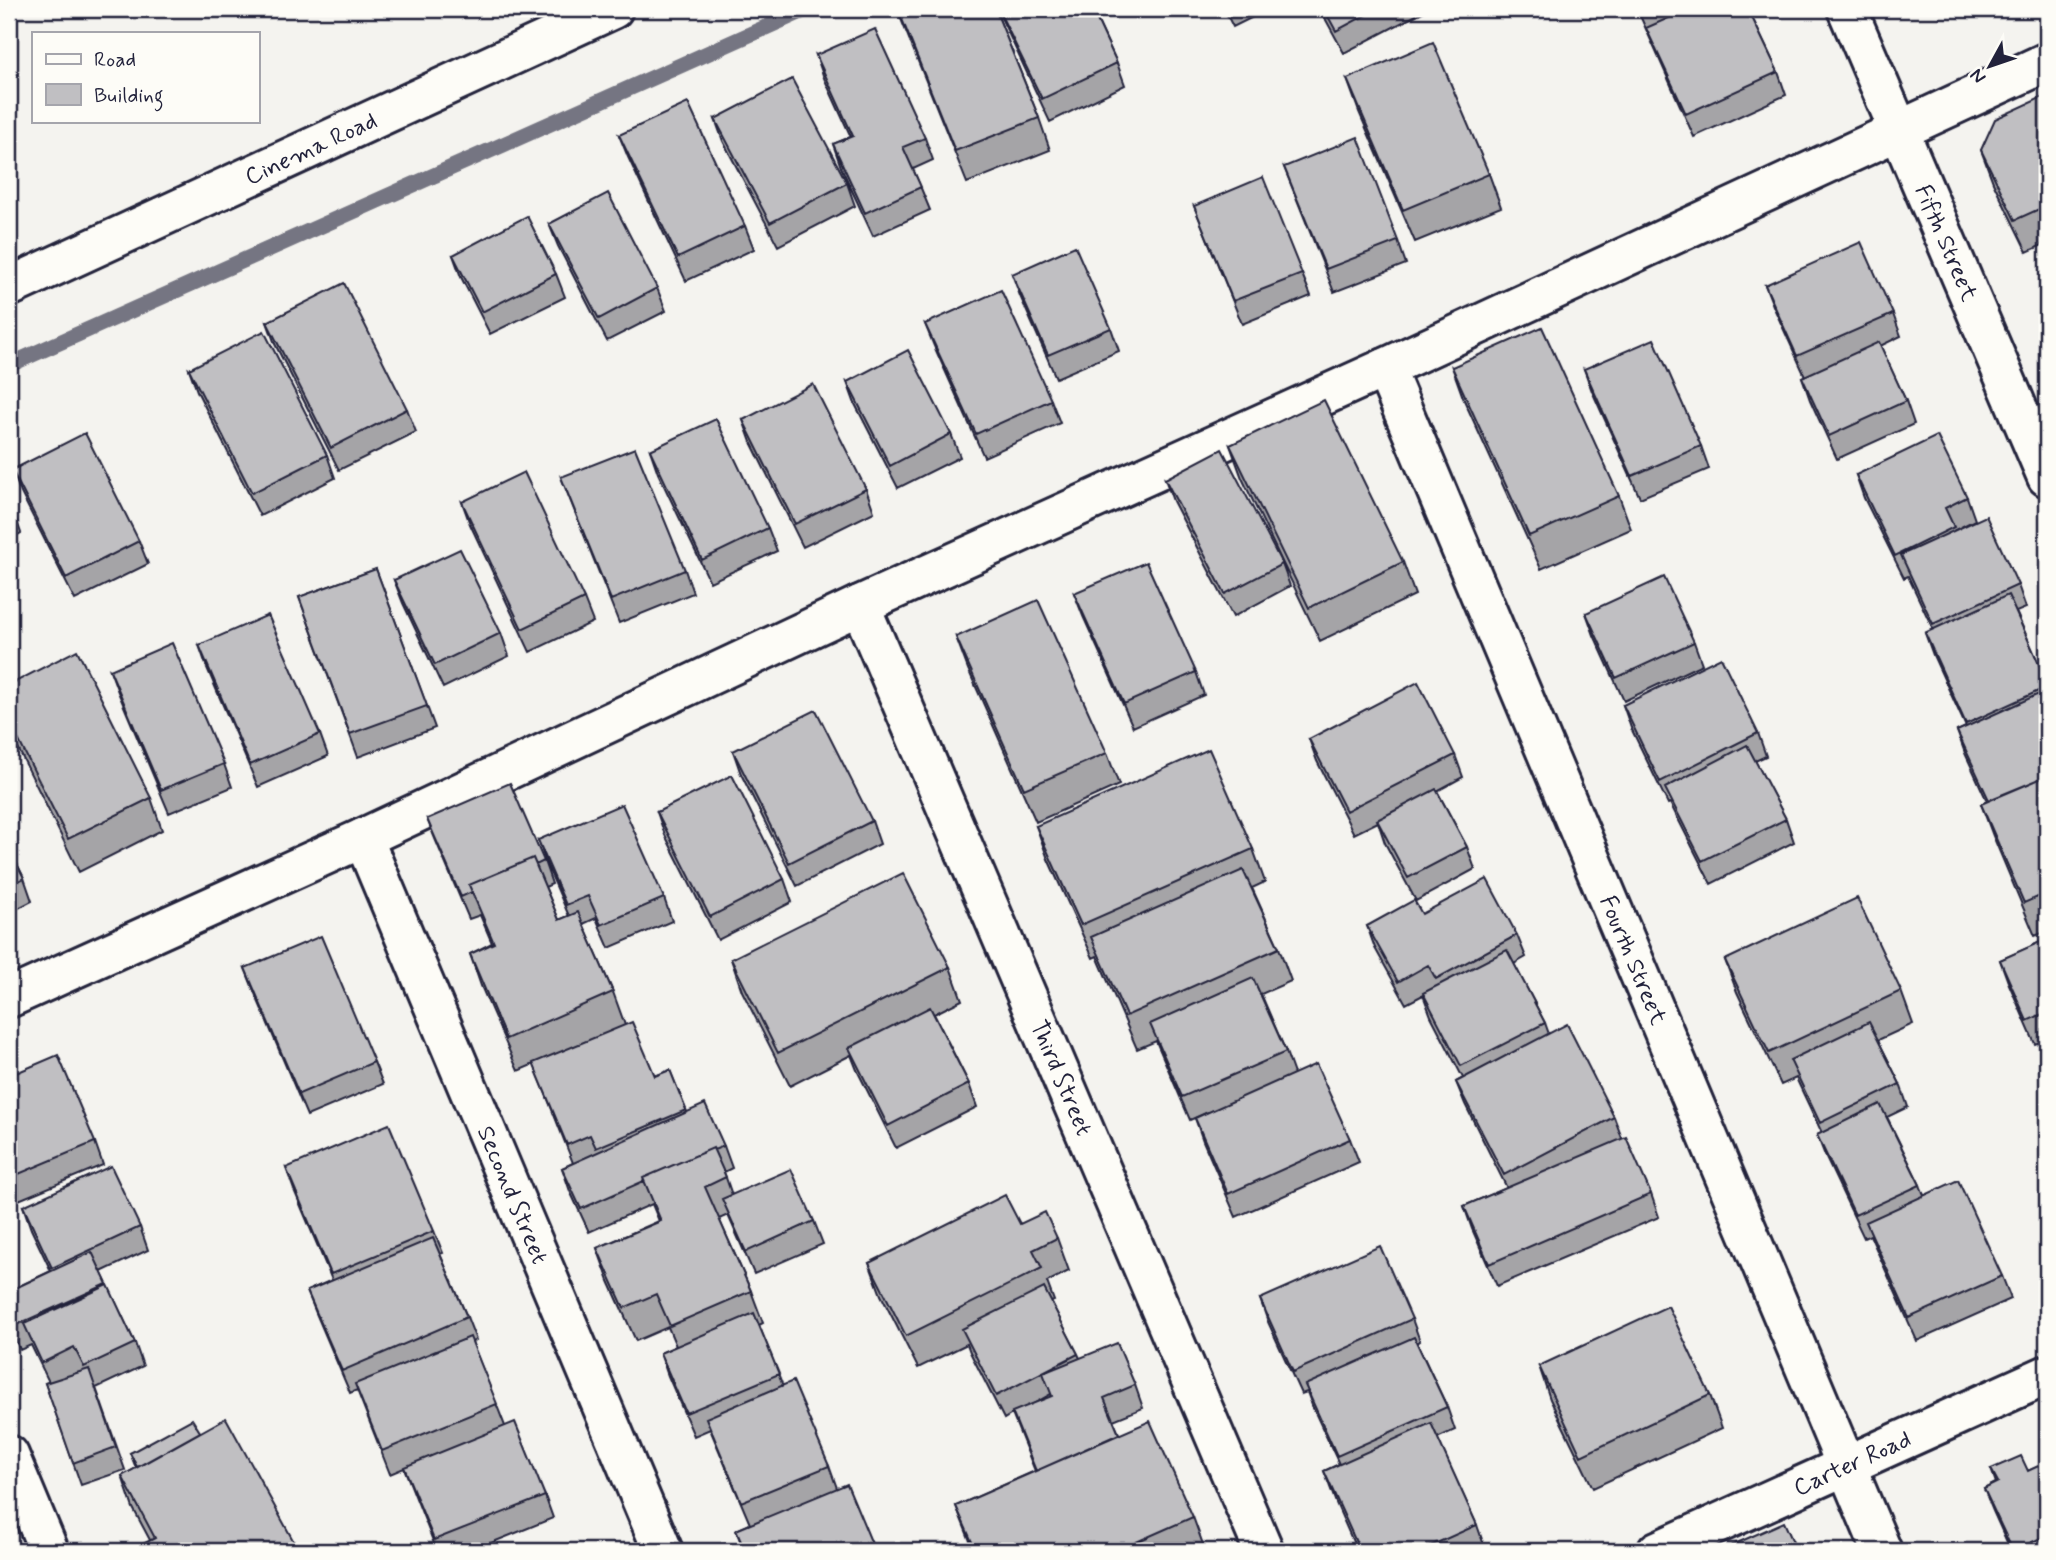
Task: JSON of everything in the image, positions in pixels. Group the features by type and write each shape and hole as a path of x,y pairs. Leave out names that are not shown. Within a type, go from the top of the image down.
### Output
{"street":[{"name":"Cinema Road","path":"9,287 613,9"},
{"name":"Fifth Street","path":"1847,9 2047,477"},
{"path":"9,998 363,838 860,605 1385,368 2047,62"},
{"name":"Fourth Street","path":"1385,368 1882,1551"},
{"name":"Third Street","path":"860,605 1264,1551"},
{"name":"Second Street","path":"363,838 663,1551"},
{"name":"Carter Road","path":"1657,1551 2047,1375"},
{"path":"9,1455 49,1551"}],"building":[{"path":"898,9 995,9 1039,118 955,151"},
{"path":"998,9 1092,9 1117,63 1042,99"},
{"path":"1324,9 1377,9 1336,31"},
{"path":"1689,9 1748,9 1778,72 1686,114 1646,28"},
{"path":"875,29 925,138 903,147 921,187 865,213 833,144 853,136 816,55"},
{"path":"1433,42 1489,174 1403,210 1347,79"},
{"path":"792,79 847,183 770,223 715,119"},
{"path":"2047,95 2047,227 2039,209 2015,220 1981,150 1995,119"},
{"path":"688,103 745,226 678,258 619,135"},
{"path":"1358,137 1398,241 1326,269 1284,167"},
{"path":"1263,177 1302,274 1233,301 1194,206"},
{"path":"608,193 657,288 599,319 549,224"},
{"path":"527,216 556,274 482,312 453,255"},
{"path":"1861,242 1893,314 1797,356 1765,285"},
{"path":"1075,246 1111,328 1048,355 1012,274"},
{"path":"344,283 407,409 331,448 267,322"},
{"path":"1001,290 1051,400 976,434 925,324"},
{"path":"1542,327 1619,496 1529,536 1452,367"},
{"path":"264,331 327,455 252,493 189,369"},
{"path":"1654,339 1701,446 1632,476 1584,369"},
{"path":"1879,342 1906,401 1829,436 1802,377"},
{"path":"908,350 951,434 890,466 847,382"},
{"path":"813,384 866,489 795,524 743,420"},
{"path":"1324,400 1403,562 1309,608 1230,445"},
{"path":"716,419 768,528 702,560 650,450"},
{"path":"85,433 139,541 66,578 12,470"},
{"path":"1937,436 1967,497 1945,508 1954,527 1895,556 1856,475"},
{"path":"635,448 685,570 611,600 561,477"},
{"path":"1222,449 1282,564 1225,594 1165,479"},
{"path":"524,472 584,599 522,629 462,502"},
{"path":"1986,516 2018,585 1933,624 1901,555"},
{"path":"460,549 501,633 435,665 394,580"},
{"path":"1146,562 1196,672 1124,704 1074,593"},
{"path":"376,569 427,706 350,734 299,597"},
{"path":"1664,577 1694,642 1616,678 1586,613"},
{"path":"2008,595 2047,687 1966,724 1925,633"},
{"path":"1038,600 1107,753 1024,789 956,637"},
{"path":"268,615 320,734 250,765 199,645"},
{"path":"172,643 224,764 161,790 110,670"},
{"path":"77,650 151,798 68,839 9,721 9,685"},
{"path":"1721,657 1758,733 1660,782 1623,705"},
{"path":"1418,682 1455,755 1346,811 1309,739"},
{"path":"2039,694 2047,712 2047,776 1989,800 1957,731"},
{"path":"816,710 872,821 789,863 733,751"},
{"path":"1747,745 1786,819 1702,861 1665,788"},
{"path":"1209,749 1253,849 1081,925 1036,826"},
{"path":"732,775 784,879 710,917 657,812"},
{"path":"2047,776 2047,893 2024,903 1981,804"},
{"path":"510,783 544,861 536,865 533,858 469,885 472,892 461,897 427,819"},
{"path":"1436,789 1467,847 1408,878 1377,820"},
{"path":"622,804 664,898 601,925 588,896 566,905 538,840"},
{"path":"9,848 24,878 9,886"},
{"path":"533,858 559,920 578,912 613,992 506,1039 470,954 494,943 469,885"},
{"path":"1243,870 1279,948 1126,1016 1091,937"},
{"path":"903,873 950,967 778,1053 731,959"},
{"path":"1487,879 1517,935 1436,979 1428,965 1398,982 1367,926 1414,900 1422,914"},
{"path":"1857,898 1901,991 1769,1053 1725,960"},
{"path":"321,936 374,1062 299,1094 245,968"},
{"path":"2047,939 2047,1012 2027,1021 2000,960"},
{"path":"1507,950 1545,1023 1461,1066 1423,993"},
{"path":"1253,978 1286,1052 1182,1097 1150,1024"},
{"path":"930,1007 969,1084 888,1126 849,1048"},
{"path":"632,1022 655,1076 670,1070 686,1110 596,1148 590,1135 567,1145 533,1063"},
{"path":"1869,1022 1900,1084 1820,1123 1790,1060"},
{"path":"1567,1024 1614,1117 1504,1175 1456,1082"},
{"path":"58,1055 95,1142 9,1178 9,1076"},
{"path":"1316,1064 1350,1139 1228,1194 1195,1118"},
{"path":"705,1104 724,1146 714,1150 713,1148 643,1178 644,1181 581,1209 562,1168"},
{"path":"1880,1104 1920,1185 1855,1215 1817,1135"},
{"path":"389,1124 434,1231 331,1274 286,1168"},
{"path":"1626,1137 1651,1194 1489,1264 1464,1206"},
{"path":"713,1148 726,1177 705,1187 751,1291 670,1326 656,1294 624,1308 597,1248 661,1221 643,1178"},
{"path":"111,1166 140,1227 52,1268 23,1206"},
{"path":"791,1169 814,1221 746,1252 722,1199"},
{"path":"1958,1180 2002,1276 1909,1318 1866,1222"},
{"path":"1005,1195 1020,1224 1045,1212 1057,1238 1033,1250 1042,1268 906,1336 869,1263"},
{"path":"433,1238 467,1317 342,1371 307,1291"},
{"path":"1380,1246 1412,1319 1293,1372 1260,1299"},
{"path":"92,1252 107,1284 12,1327 9,1320 9,1291"},
{"path":"108,1285 135,1343 84,1367 74,1347 42,1363 24,1324"},
{"path":"1044,1288 1078,1354 996,1396 962,1329"},
{"path":"1668,1306 1710,1395 1581,1456 1539,1366"},
{"path":"754,1313 779,1374 686,1413 660,1353"},
{"path":"470,1337 497,1404 382,1451 355,1384"},
{"path":"1414,1337 1447,1407 1337,1456 1305,1385"},
{"path":"1117,1343 1135,1385 1104,1398 1119,1434 1036,1471 1012,1412 1052,1396 1043,1373"},
{"path":"89,1369 116,1447 73,1463 45,1383"},
{"path":"793,1381 829,1466 741,1502 706,1418"},
{"path":"226,1418 299,1551 129,1551 155,1538 122,1476"},
{"path":"192,1419 200,1432 137,1467 130,1453"},
{"path":"1150,1421 1193,1517 1116,1551 976,1551 956,1506"},
{"path":"515,1422 545,1496 434,1540 404,1467"},
{"path":"1431,1423 1477,1525 1419,1551 1360,1551 1324,1471"},
{"path":"2021,1456 2028,1471 2047,1462 2047,1535 2013,1551 1984,1489 1998,1482 1991,1469"},
{"path":"847,1484 875,1551 745,1551 736,1530"},
{"path":"1784,1522 1797,1551 1719,1551"}],"waterway":[{"path":"9,365 807,9"}]}
